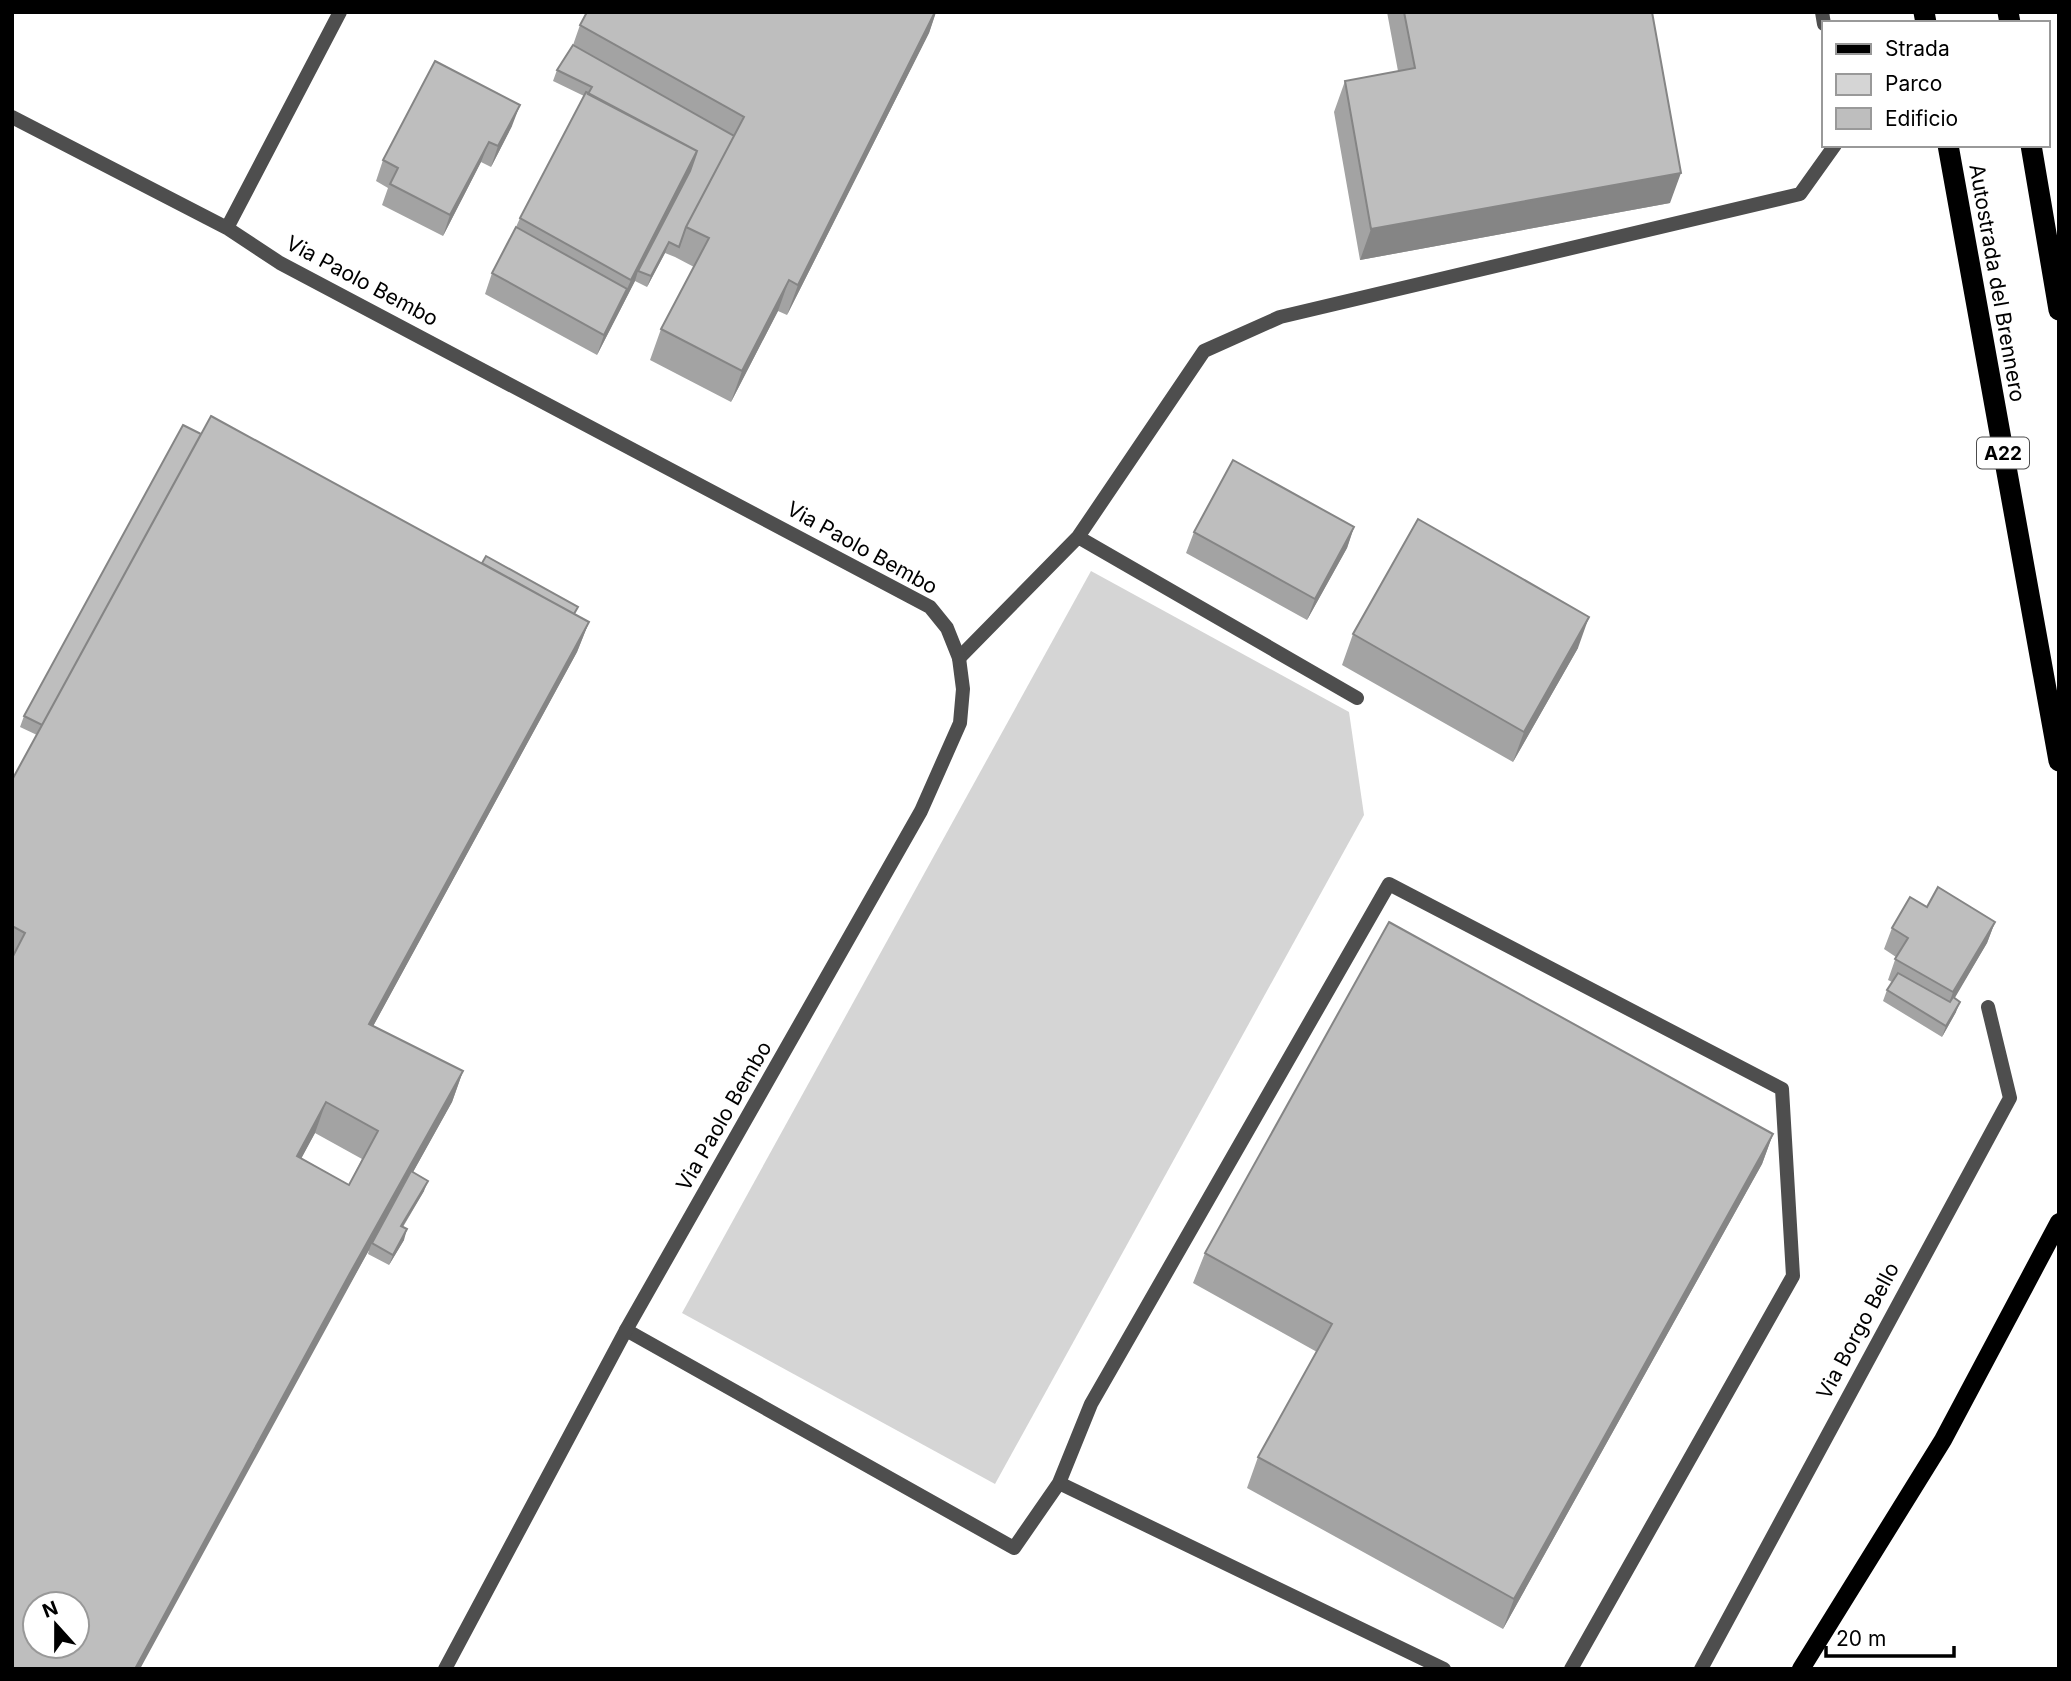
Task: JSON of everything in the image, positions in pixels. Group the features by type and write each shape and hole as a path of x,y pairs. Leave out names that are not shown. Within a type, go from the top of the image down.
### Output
{"highway":[{"name":"Autostrada del Brennero","path":"1948,147 2059,761"},
{"path":"2031,147 2059,310"}],"main road":[{"path":"1801,1669 1942,1440 2059,1222"}],"street":[{"path":"227,228 340,12"},
{"name":"Via Paolo Bembo","path":"12,117 227,228 280,262 930,607 947,628 959,658 963,689 960,723 921,811 626,1331 444,1669"},
{"path":"959,658 1078,537 1204,351 1280,317 1800,194 1834,147"},
{"path":"1078,537 1357,698"},
{"path":"626,1331 1014,1548 1059,1483 1091,1404 1389,884 1782,1089 1793,1276 1571,1669"},
{"name":"Via Borgo Bello","path":"1701,1669 2010,1098 1988,1007"},
{"path":"1059,1483 1444,1669"}],"green space":[{"path":"1091,571 1349,712 1364,815 995,1484 682,1313"}],"building":[{"path":"587,12 935,12 798,285 789,280 742,371 661,329 709,238 686,227 744,117 580,25"},
{"path":"1404,12 1652,12 1681,173 1371,229 1345,81 1415,68"},
{"path":"573,45 734,136 686,227 679,247 669,242 651,276 638,271 690,171 697,151 588,94 592,87 557,70"},
{"path":"435,61 520,105 498,146 489,142 450,215 390,184 398,168 383,160"},
{"path":"586,92 697,151 631,280 520,218"},
{"path":"516,227 627,289 604,335 492,273"},
{"path":"211,416 589,622 369,1024 463,1071 135,1669 12,1669 12,958 25,933 12,926 12,780","holes":["326,1102 378,1131 349,1185 297,1156"]},
{"path":"183,425 201,434 42,725 24,716"},
{"path":"1233,460 1354,527 1315,599 1194,532"},
{"path":"1418,519 1589,617 1524,732 1353,634"},
{"path":"486,556 578,607 574,614 482,563"},
{"path":"1938,887 1995,922 1953,992 1895,959 1908,938 1892,928 1910,897 1927,907"},
{"path":"1389,922 1773,1134 1514,1599 1258,1457 1332,1324 1205,1253"},
{"path":"1898,973 1950,1002 1953,997 1960,1002 1946,1026 1887,990"},
{"path":"411,1171 428,1181 401,1226 407,1229 393,1255 372,1243"}]}
